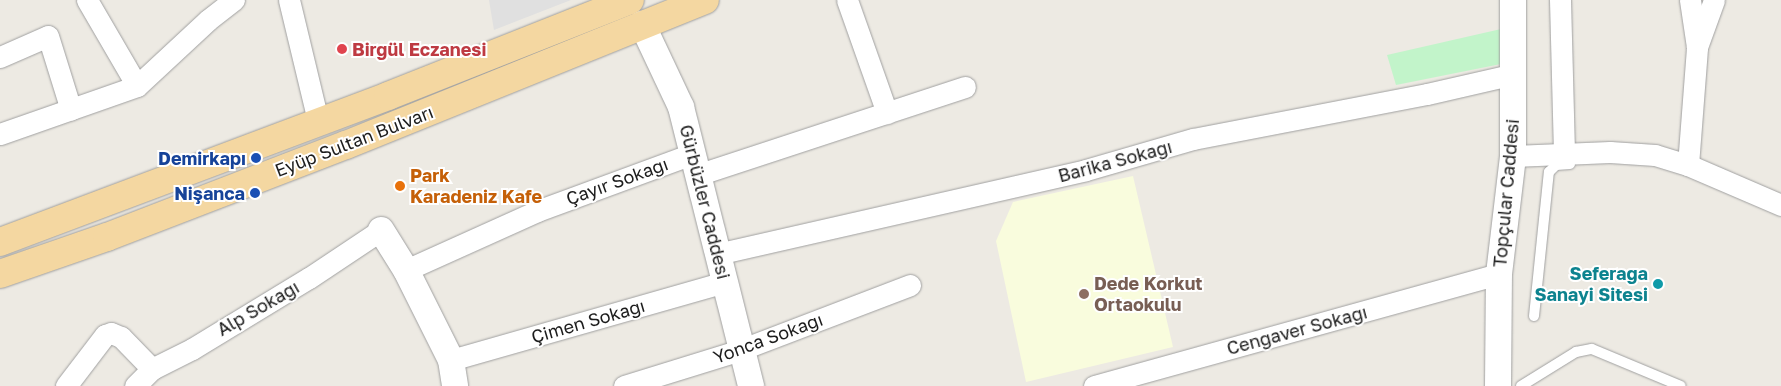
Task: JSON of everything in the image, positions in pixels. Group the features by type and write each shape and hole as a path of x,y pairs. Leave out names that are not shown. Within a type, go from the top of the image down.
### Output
{"main road":[{"name":"Eyüp Sultan Bulvarı","path":"0,242 318,121 634,8 705,0"},
{"name":"Eyüp Sultan Bulvarı","path":"0,274 106,237 364,138 634,8"}],"street":[{"path":"87,0 137,86"},
{"path":"0,134 137,86 208,20 234,0"},
{"path":"289,0 318,121"},
{"path":"847,0 887,112"},
{"name":"Topçular Caddesi","path":"1498,386 1499,274 1513,156 1513,0"},
{"path":"1560,0 1564,154"},
{"path":"1688,165 1697,47 1690,0"},
{"path":"1697,47 1714,0"},
{"name":"Gürbüzler Caddesi","path":"634,8 681,107 740,350 751,386"},
{"path":"0,57 48,36 71,110"},
{"name":"Barika Sokağı","path":"717,254 1086,170 1193,139 1514,74"},
{"name":"Çayır Sokağı","path":"406,270 537,211 695,164 887,112 965,87"},
{"path":"1513,156 1610,152 1655,155 1688,165 1781,205"},
{"path":"381,230 406,270 451,360 454,386"},
{"name":"Alp Sokağı","path":"136,386 152,369 192,349 309,278 381,230"},
{"name":"Cengaver Sokağı","path":"1094,386 1499,274"},
{"name":"Çimen Sokağı","path":"451,360 725,282"},
{"name":"Yonca Sokağı","path":"624,386 740,350 910,285"},
{"path":"66,386 105,335 111,334 121,338 152,369"}],"lane":[{"path":"1534,316 1549,172 1556,165 1592,163 1610,152"},
{"path":"1521,386 1576,352 1592,349 1681,386"}],"shaded area":[{"path":"489,0 571,0 494,30"},
{"name":"Dede Korkut Ortaokulu","path":"1133,176 1173,347 1026,382 996,241 1013,202"}],"green space":[{"path":"1501,29 1506,63 1396,85 1387,55"}],"place":[{"name":"Birgül Eczanesi","path":"342,49"},
{"name":"Demirkapı","path":"256,158"},
{"name":"Park Karadeniz Kafe","path":"400,186"},
{"name":"Nişanca","path":"255,193"},
{"name":"Seferağa Sanayi Sitesi","path":"1658,284"},
{"name":"Dede Korkut Ortaokulu","path":"1084,294"}]}
